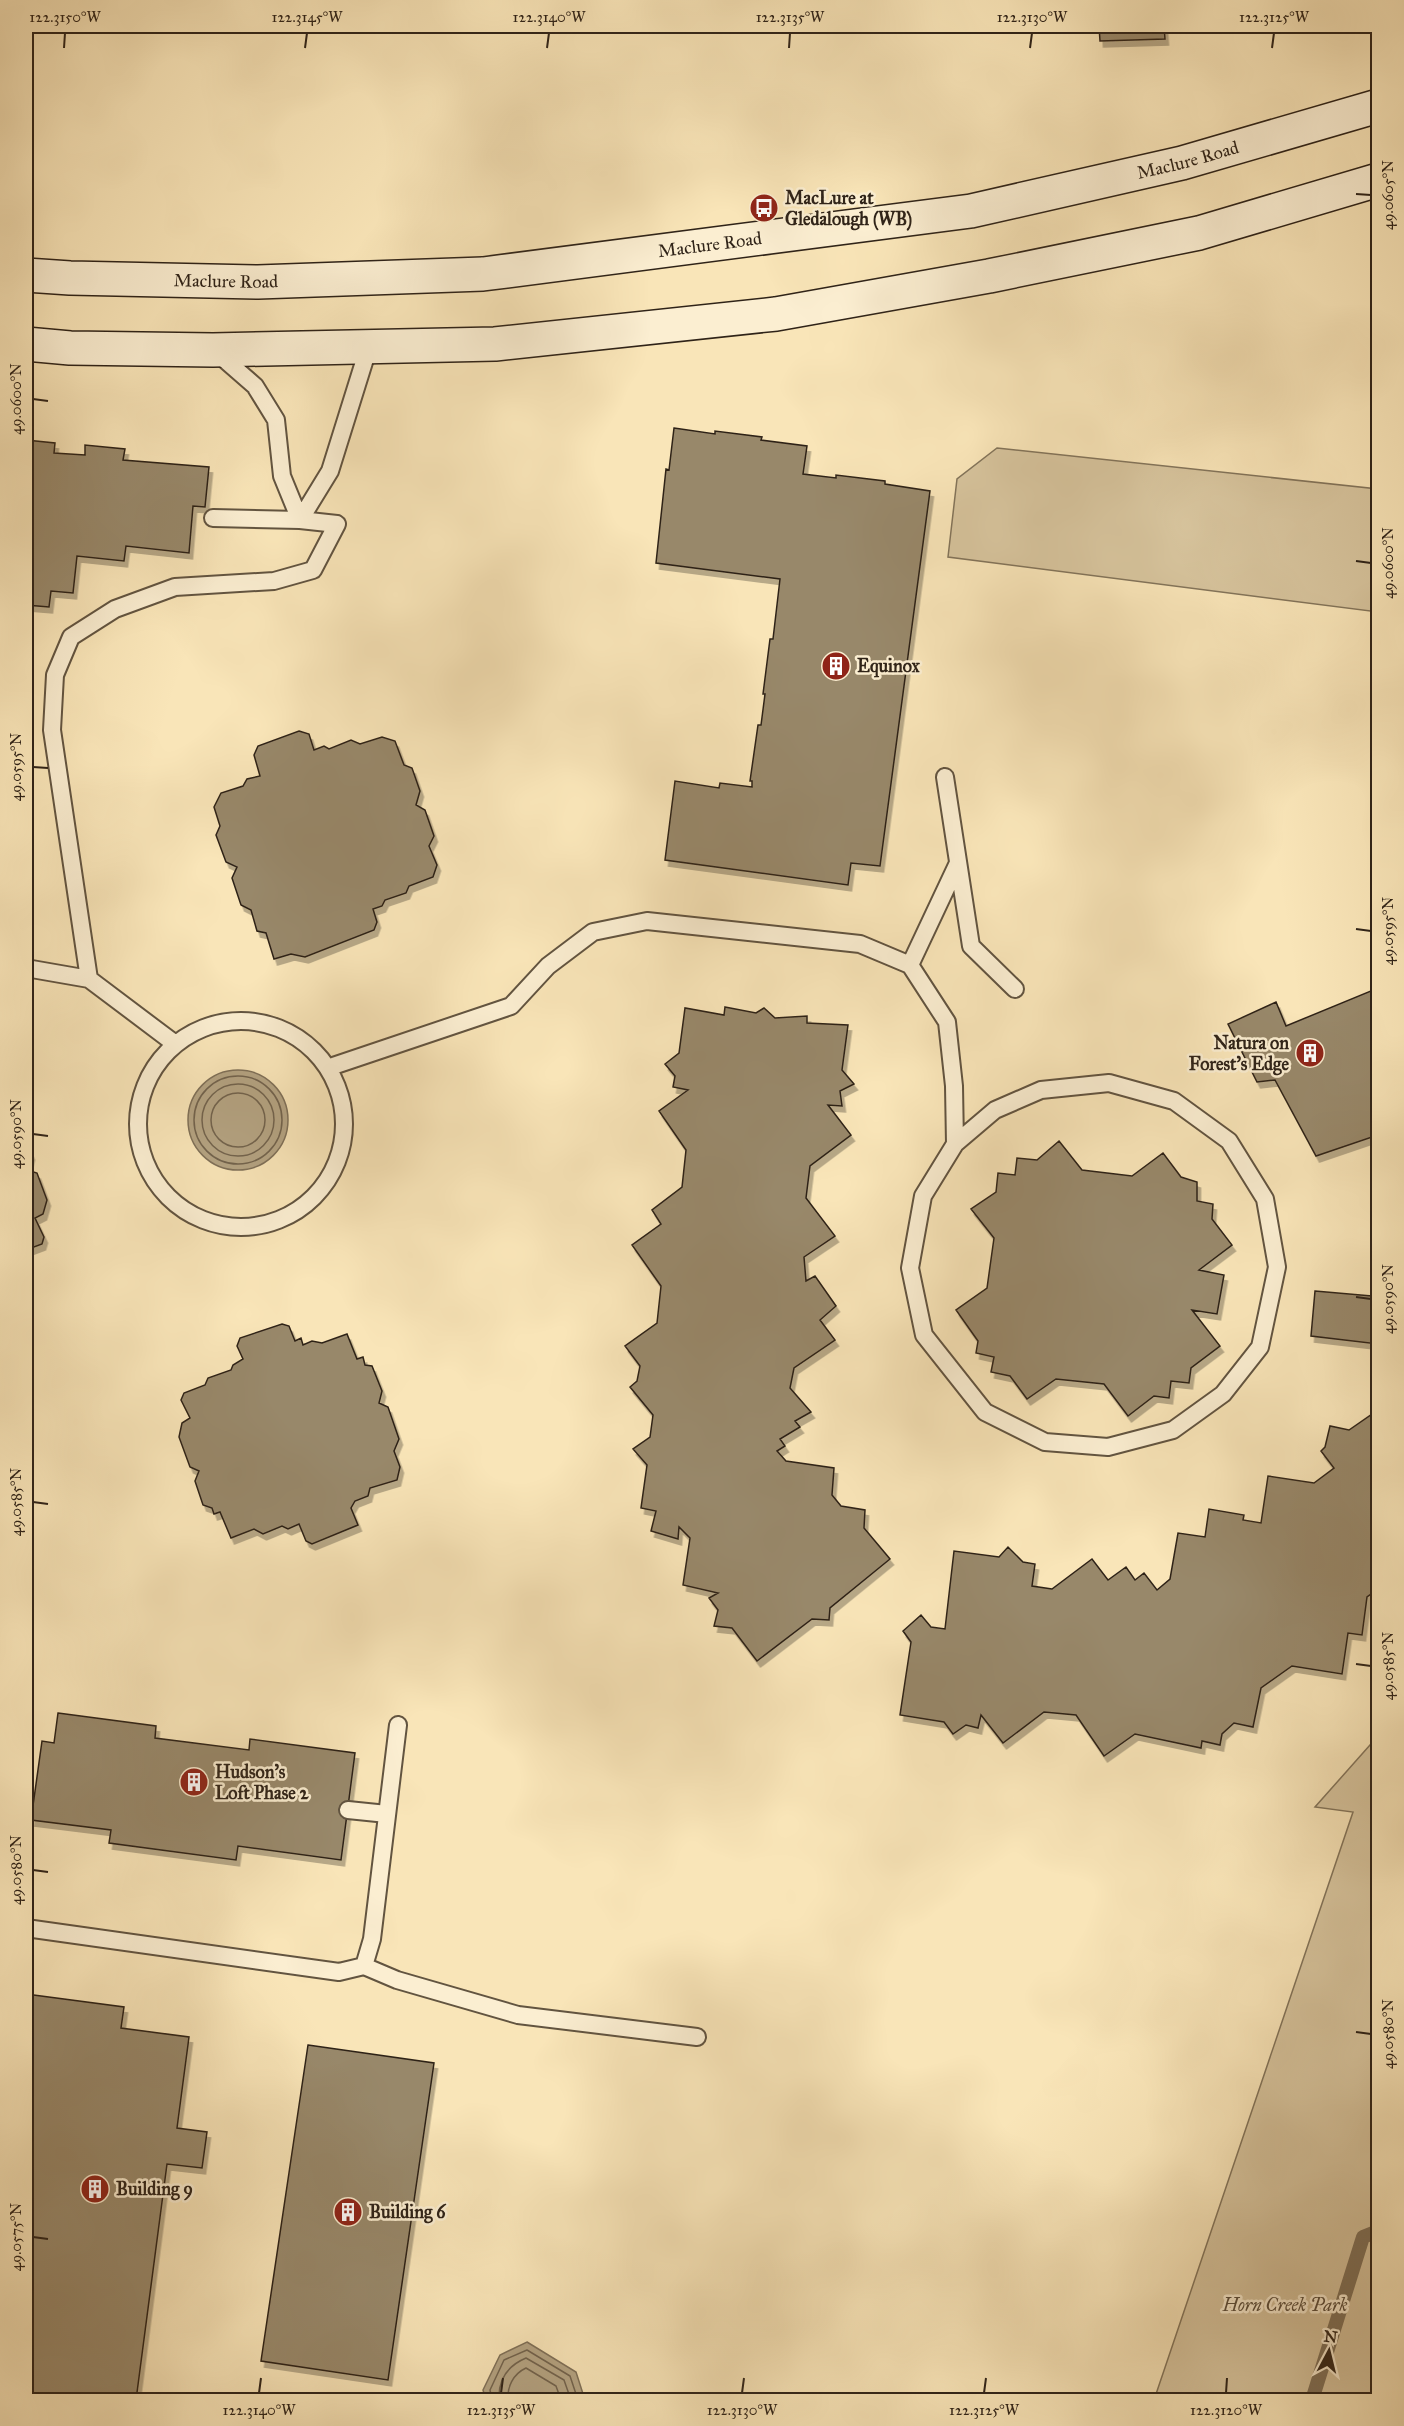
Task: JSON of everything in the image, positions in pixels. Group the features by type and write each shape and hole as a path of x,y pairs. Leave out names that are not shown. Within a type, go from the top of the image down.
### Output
{"main road":[{"name":"Maclure Road","path":"26,274 70,278 258,282 483,274 971,211 1182,163 1378,106"},
{"path":"26,344 70,348 213,350 495,344 776,314 989,276 1199,233 1378,180"}],"lane":[{"path":"300,520 330,471 369,346"},
{"path":"213,350 255,386 276,420 282,476 300,520"},
{"path":"89,979 52,730 55,675 71,637 115,609 175,587 274,581 313,570 337,524 300,520 213,518"},
{"path":"945,777 971,946 1015,989"},
{"path":"910,965 958,863"},
{"path":"330,1067 512,1006 548,966 593,932 647,921 860,944 910,965 947,1022 954,1086 955,1144 923,1196 909,1268 924,1335 985,1412 1045,1442 1108,1447 1173,1430 1223,1394 1260,1347 1277,1267 1265,1200 1229,1141 1174,1101 1109,1083 1041,1090 994,1110 955,1144"},
{"path":"26,968 89,979 174,1043"},
{"path":"225,1020 284,1028 330,1067 346,1118 340,1159 315,1198 271,1224 216,1225 174,1205 148,1170 136,1128 144,1083 174,1043 225,1020"},
{"path":"364,1966 372,1939 398,1725"},
{"path":"348,1810 387,1814"},
{"path":"26,1928 339,1972 364,1966 397,1980 518,2015 697,2037"}],"green space":[{"path":"997,448 1378,489 1378,612 948,557 957,479"},
{"name":"Horn Creek Park","path":"1378,1736 1378,2400 1154,2400 1353,1812 1315,1807"}],"water":[{"path":"238,1070 257,1074 273,1085 284,1101 288,1120 284,1139 273,1155 257,1166 238,1170 219,1166 203,1155 192,1139 188,1120 192,1101 203,1085 219,1074"},
{"path":"527,2342 576,2372 585,2400 486,2400 483,2390 500,2355"}],"building":[{"path":"1099,26 1164,26 1165,39 1100,41"},
{"name":"Equinox","path":"674,428 762,437 761,440 807,446 803,474 836,478 836,475 885,481 885,484 930,491 880,866 851,863 848,885 665,860 675,781 719,788 720,783 752,787 752,781 750,781 758,725 761,725 770,639 773,639 780,579 656,563 666,469 669,470"},
{"path":"26,440 55,443 54,453 85,455 85,445 125,449 123,460 209,467 205,507 193,506 189,553 126,546 124,561 77,556 73,593 51,591 49,607 26,605"},
{"path":"299,731 309,734 314,750 324,746 329,749 351,740 360,744 382,737 395,741 404,765 412,768 420,791 416,805 425,810 434,836 429,846 437,865 433,877 409,886 406,893 385,900 382,906 373,909 377,922 374,930 305,957 291,954 274,959 266,933 257,931 251,910 241,905 232,878 237,867 226,862 216,835 220,826 214,807 221,793 243,786 247,779 260,776 254,755 258,746"},
{"name":"Natura on Forest's Edge","path":"1378,988 1378,1135 1316,1156 1275,1080 1257,1082 1228,1024 1276,1002 1286,1026"},
{"path":"725,1007 756,1013 764,1008 775,1018 807,1016 807,1023 848,1025 842,1070 854,1084 840,1091 842,1106 828,1105 851,1135 810,1166 806,1198 835,1236 804,1257 806,1281 815,1276 836,1306 820,1320 835,1340 794,1368 790,1388 811,1412 795,1421 800,1427 780,1439 785,1446 777,1451 786,1461 834,1468 832,1495 841,1506 865,1510 864,1528 890,1559 830,1608 829,1620 812,1619 757,1661 732,1628 714,1626 718,1610 709,1598 718,1593 683,1585 690,1538 679,1527 678,1539 651,1531 656,1511 641,1508 647,1465 633,1449 650,1437 653,1415 630,1387 637,1381 640,1366 625,1346 657,1323 661,1286 632,1245 661,1224 652,1210 682,1187 686,1150 659,1111 688,1090 673,1087 675,1076 665,1064 679,1053 685,1008 724,1015"},
{"path":"1059,1141 1082,1170 1132,1176 1163,1153 1181,1177 1197,1182 1197,1201 1213,1204 1212,1219 1232,1245 1199,1270 1224,1275 1217,1314 1192,1310 1220,1346 1191,1368 1189,1383 1171,1381 1169,1398 1154,1396 1128,1416 1104,1384 1056,1379 1027,1399 1010,1376 991,1372 994,1357 976,1353 978,1341 956,1310 987,1288 994,1238 971,1209 996,1192 998,1173 1015,1175 1017,1158 1037,1160"},
{"path":"26,1143 31,1154 27,1170 37,1173 47,1200 43,1214 35,1218 44,1237 42,1244 26,1250"},
{"path":"1315,1291 1372,1296 1378,1293 1378,1344 1311,1336"},
{"path":"282,1324 289,1326 295,1341 301,1338 303,1345 312,1341 322,1343 347,1334 357,1359 363,1357 365,1365 372,1366 382,1391 379,1403 388,1407 399,1439 394,1451 400,1467 397,1480 370,1488 368,1496 355,1501 351,1508 358,1525 312,1544 306,1541 299,1524 288,1529 282,1526 263,1534 254,1529 231,1538 220,1512 214,1514 212,1508 203,1505 195,1481 199,1471 190,1467 179,1437 182,1423 190,1418 181,1400 184,1393 205,1385 208,1378 231,1370 233,1365 243,1359 237,1346 240,1338"},
{"path":"1378,1410 1378,1589 1367,1597 1362,1635 1348,1633 1342,1674 1292,1666 1261,1688 1253,1727 1234,1723 1222,1734 1220,1745 1202,1741 1201,1748 1135,1734 1104,1756 1076,1715 1044,1712 1003,1743 981,1715 978,1728 966,1725 953,1734 944,1722 900,1715 911,1642 903,1631 921,1615 931,1627 945,1629 954,1551 999,1557 1008,1547 1023,1562 1035,1564 1032,1586 1052,1589 1092,1559 1108,1580 1126,1567 1135,1580 1144,1573 1157,1590 1170,1579 1178,1533 1205,1537 1209,1509 1244,1515 1243,1520 1261,1523 1268,1476 1314,1483 1334,1468 1321,1451 1325,1447 1330,1426 1349,1430"},
{"name":"Hudson's Loft Phase 2","path":"58,1713 156,1726 155,1738 249,1750 250,1739 355,1753 341,1860 238,1846 236,1860 109,1843 111,1830 31,1820 42,1741 54,1743"},
{"name":"Building 9","path":"26,1994 124,2007 121,2028 189,2037 177,2128 207,2132 202,2168 167,2164 136,2400 26,2400"},
{"name":"Building 6","path":"308,2045 434,2063 388,2380 261,2361"}],"waterway":[{"path":"1312,2400 1363,2237 1378,2231"}],"place":[{"name":"MacLure at Gledalough (WB)","path":"764,208"},
{"name":"Equinox","path":"836,666"},
{"name":"Natura on Forest's Edge","path":"1310,1053"},
{"name":"Hudson's Loft Phase 2","path":"194,1782"},
{"name":"Building 9","path":"95,2189"},
{"name":"Building 6","path":"348,2212"}]}
